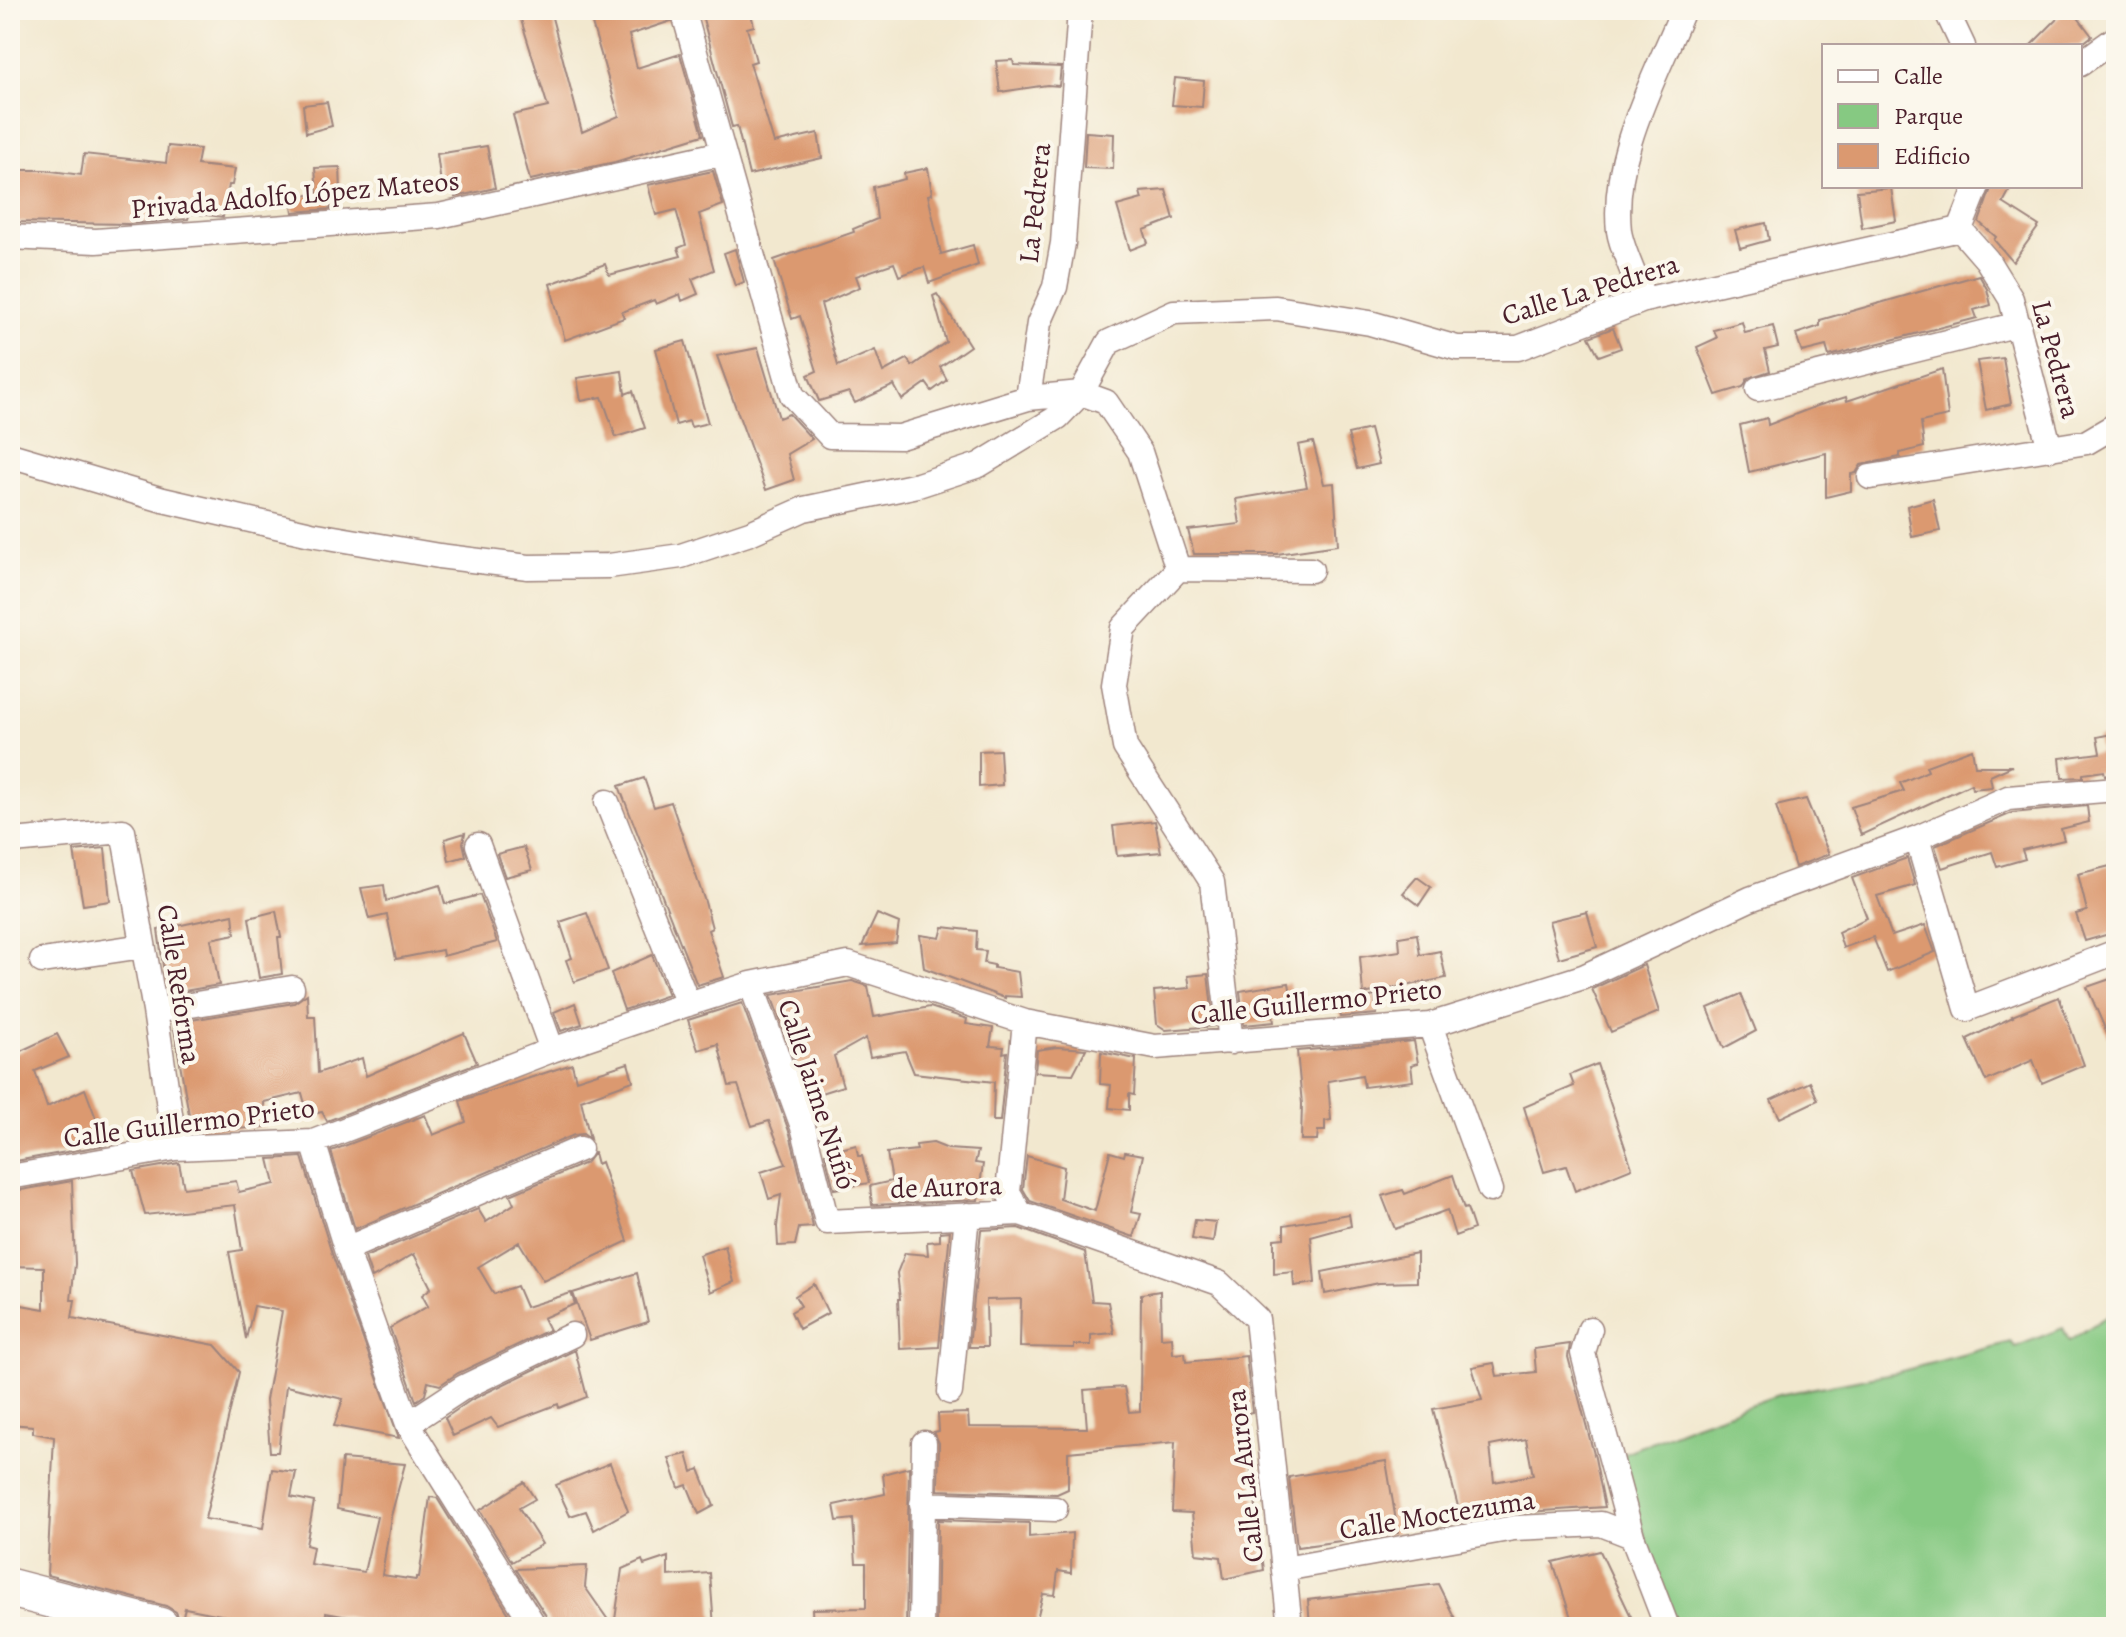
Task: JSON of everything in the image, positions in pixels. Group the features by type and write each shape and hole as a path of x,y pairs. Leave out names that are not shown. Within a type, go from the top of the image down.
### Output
{"main road":[{"path":"10,1588 160,1627"}],"street":[{"path":"683,10 792,395 830,436 900,437 1028,398 1081,393 1106,402 1140,452 1178,569"},
{"name":"La Pedrera","path":"1028,398 1039,323 1055,287 1063,243 1080,10"},
{"path":"1644,300 1619,233 1621,189 1629,141 1683,10"},
{"path":"1946,10 1962,44"},
{"path":"2082,63 2116,38"},
{"name":"Privada Adolfo López Mateos","path":"10,237 96,241 439,216 723,153"},
{"path":"1960,229 1976,188"},
{"name":"La Pedrera","path":"1960,229 2011,299 2050,449 2087,442 2116,425"},
{"name":"Calle La Pedrera","path":"10,455 163,500 311,534 439,556 528,567 609,566 681,556 750,533 804,509 918,485 979,465 1058,417 1081,393 1109,342 1174,312 1276,308 1370,323 1457,348 1518,348 1644,300 1960,229"},
{"path":"1758,389 2019,324"},
{"path":"1870,477 2050,449"},
{"path":"1231,1042 1212,882 1125,747 1114,684 1123,628 1178,569 1311,570"},
{"name":"Calle Guillermo Prieto","path":"10,1177 175,1148 313,1142 552,1050 688,1004 751,984 848,964 1025,1022 1155,1047 1430,1025 1583,977 1750,899 1917,838 2008,798 2116,789"},
{"path":"607,802 688,1004"},
{"name":"Calle Reforma","path":"13,841 123,831 155,1011 175,1148"},
{"path":"1917,838 1967,1009 2116,952"},
{"path":"478,845 552,1050"},
{"path":"42,961 143,946"},
{"name":"Calle Jaime Nuñó","path":"751,984 804,1130 827,1222"},
{"path":"155,1011 292,988"},
{"path":"1020,1213 1008,1192 1025,1022"},
{"path":"1430,1025 1490,1190"},
{"path":"313,1142 346,1249 408,1424 535,1627"},
{"path":"346,1249 580,1149"},
{"name":"de Aurora","path":"827,1222 1020,1213"},
{"name":"Calle La Aurora","path":"1020,1213 1219,1283 1257,1319 1290,1627"},
{"path":"950,1392 967,1215"},
{"path":"1590,1329 1583,1353 1632,1536 1667,1627"},
{"path":"408,1424 464,1387 572,1335"},
{"path":"921,1627 924,1443"},
{"path":"922,1504 1055,1509"},
{"name":"Calle Moctezuma","path":"1284,1569 1514,1528 1601,1524 1632,1536"}],"green space":[{"path":"2116,1310 2116,1627 1677,1627 1617,1456 1778,1395 1898,1372 2011,1342 2015,1347 2063,1328 2069,1341"}],"building":[{"path":"518,10 550,10 582,132 619,116 588,10 668,10 671,21 629,35 637,68 680,54 703,135 615,162 530,180 513,115 548,107"},
{"path":"718,10 750,10 754,26 747,28 756,61 750,63 774,143 818,133 822,158 749,175 737,126 732,127 702,15"},
{"path":"2066,10 2072,10 2092,36 2082,44 2032,44"},
{"path":"1013,60 1014,65 1061,67 1059,86 1000,92 996,61"},
{"path":"1175,78 1204,81 1202,107 1172,105"},
{"path":"327,102 332,126 306,133 303,105"},
{"path":"1086,132 1114,134 1113,169 1084,168"},
{"path":"168,146 200,149 197,165 235,169 223,217 190,213 188,219 129,224 10,222 10,170 81,175 84,154 166,163"},
{"path":"487,146 495,188 455,197 453,182 441,184 437,154"},
{"path":"340,167 341,193 329,196 331,209 293,212 291,199 317,193 315,168"},
{"path":"928,168 932,194 928,195 941,254 973,245 978,265 929,283 924,267 899,276 894,263 856,276 860,287 821,304 838,366 875,350 883,372 907,359 912,366 946,342 933,296 937,294 970,346 940,367 947,380 932,391 926,383 902,400 894,385 855,403 849,392 819,401 808,375 817,371 800,316 792,319 774,260 854,232 853,229 877,219 873,187 905,179 904,173"},
{"path":"713,171 723,205 699,214 714,270 692,279 698,294 682,301 680,294 656,304 654,300 622,312 624,318 565,340 550,284 605,264 609,275 681,256 678,248 686,245 676,210 656,215 648,185"},
{"path":"1891,188 1896,221 1862,228 1857,191"},
{"path":"1991,188 2011,188 2003,203 2039,226 2013,262 1994,240 1996,237 1979,222"},
{"path":"1166,190 1174,219 1144,230 1148,243 1130,250 1117,206 1142,199 1140,192"},
{"path":"1766,223 1769,240 1740,248 1735,230"},
{"path":"735,249 744,282 735,286 724,253"},
{"path":"1979,275 1991,305 1974,310 1977,318 1829,356 1826,346 1802,352 1796,334 1820,326 1820,320"},
{"path":"1742,322 1745,333 1773,326 1778,347 1765,350 1770,371 1748,378 1743,387 1716,395 1697,347 1717,338 1714,330"},
{"path":"1613,328 1621,348 1599,356 1589,337"},
{"path":"685,341 708,423 691,427 689,421 676,425 656,349"},
{"path":"758,348 779,418 789,414 812,439 787,454 794,480 766,490 717,356"},
{"path":"2003,358 2011,404 1986,410 1977,361"},
{"path":"1942,369 1948,416 1921,422 1924,447 1900,453 1900,457 1861,465 1856,473 1851,474 1851,491 1826,497 1826,453 1749,472 1740,425 1767,418 1768,425 1817,406 1846,397 1847,401"},
{"path":"622,371 625,394 633,391 645,428 616,437 602,397 581,401 577,378"},
{"path":"1370,429 1379,464 1357,469 1348,434"},
{"path":"1313,442 1324,484 1334,483 1338,545 1277,554 1194,554 1188,530 1240,524 1236,499 1307,487 1298,445"},
{"path":"1933,499 1940,531 1912,537 1907,506"},
{"path":"2116,733 2116,774 2105,775 2104,771 2083,774 2083,777 2062,778 2060,758 2100,753 2097,737"},
{"path":"1972,749 1975,766 2012,766 1990,776 1992,787 1972,789 1971,784 1861,835 1851,807 1904,791 1900,783 1928,771 1926,766"},
{"path":"1000,750 1002,785 979,787 979,751"},
{"path":"644,778 654,807 671,802 705,902 712,928 708,930 724,977 697,985 619,786"},
{"path":"1806,799 1829,854 1795,867 1776,806"},
{"path":"2087,806 2089,822 2061,829 2064,840 2022,850 2025,859 1997,867 1992,852 1942,868 1935,846 2012,813"},
{"path":"1155,821 1161,852 1117,856 1113,826"},
{"path":"465,833 463,843 466,856 449,861 445,839"},
{"path":"524,847 532,870 505,877 497,854"},
{"path":"105,848 110,901 83,905 74,851"},
{"path":"1907,858 1915,885 1877,896 1892,936 1925,925 1935,952 1887,972 1873,937 1843,948 1838,932 1867,918 1852,878"},
{"path":"2110,866 2116,902 2116,932 2085,941 2076,914 2087,911 2078,874"},
{"path":"1417,877 1431,887 1419,905 1403,893"},
{"path":"384,885 386,901 440,885 445,904 480,895 497,942 443,956 442,950 396,959 387,915 369,919 361,888"},
{"path":"276,911 281,937 278,937 282,974 259,978 249,918"},
{"path":"1587,912 1597,947 1559,958 1549,921"},
{"path":"587,913 608,970 574,982 566,960 572,958 560,922"},
{"path":"233,914 235,934 211,939 219,985 167,994 158,930"},
{"path":"877,914 899,923 896,943 862,946"},
{"path":"943,927 977,931 976,950 986,951 984,963 1018,972 1021,997 1005,998 924,968 920,935 940,938"},
{"path":"1417,934 1420,955 1440,951 1446,978 1363,994 1360,957 1400,951 1399,937"},
{"path":"652,955 668,995 624,1010 611,973"},
{"path":"1644,965 1659,1012 1611,1032 1592,989"},
{"path":"1208,974 1214,1026 1166,1030 1157,1024 1154,991 1190,988 1188,976"},
{"path":"2116,977 2116,1054 2087,987"},
{"path":"852,981 868,986 874,1017 930,1007 967,1019 966,1024 993,1028 990,1046 1004,1047 1003,1053 1007,1052 1000,1121 993,1121 994,1082 914,1073 905,1051 870,1057 866,1038 834,1056 843,1086 808,1097 771,995"},
{"path":"1289,983 1293,1005 1272,1007 1274,1022 1244,1025 1240,991"},
{"path":"307,994 308,1016 315,1016 318,1073 362,1058 366,1076 464,1033 477,1063 327,1121 322,1112 308,1115 302,1093 264,1102 265,1127 192,1132 173,1023 294,1003"},
{"path":"1741,994 1756,1031 1724,1048 1708,1008"},
{"path":"1375,996 1377,1014 1341,1017 1339,1009 1355,1006 1355,1000"},
{"path":"2059,997 2084,1065 2042,1083 2033,1060 1986,1081 1967,1039"},
{"path":"575,1003 582,1024 561,1031 554,1012"},
{"path":"742,1003 790,1134 813,1227 799,1228 795,1245 778,1246 781,1195 769,1199 761,1172 786,1164 769,1121 752,1126 738,1085 729,1086 718,1044 698,1050 688,1020"},
{"path":"57,1034 69,1057 35,1071 47,1107 85,1089 106,1145 10,1162 10,1056"},
{"path":"1414,1041 1418,1063 1411,1065 1413,1081 1364,1087 1362,1075 1328,1081 1331,1120 1325,1121 1325,1131 1318,1131 1317,1140 1301,1140 1302,1104 1297,1051"},
{"path":"1057,1047 1086,1049 1073,1074 1035,1072 1037,1050"},
{"path":"1101,1052 1136,1059 1134,1095 1129,1094 1129,1110 1109,1108 1111,1085 1100,1084"},
{"path":"628,1063 633,1081 581,1100 590,1139 583,1134 574,1135 355,1229 331,1151 425,1115 433,1135 466,1122 460,1101 572,1064 576,1080"},
{"path":"1597,1064 1632,1168 1575,1191 1566,1166 1544,1172 1524,1107 1574,1086 1570,1075"},
{"path":"1810,1082 1818,1100 1780,1118 1771,1100"},
{"path":"933,1143 948,1149 978,1151 975,1163 983,1164 978,1200 872,1205 870,1186 892,1181 887,1153 917,1150 916,1145"},
{"path":"856,1145 869,1183 834,1189 825,1153"},
{"path":"1110,1152 1124,1156 1125,1152 1143,1155 1131,1212 1141,1214 1134,1237 1030,1201 1023,1189 1027,1156 1064,1167 1060,1199 1095,1211"},
{"path":"594,1153 597,1164 601,1162 628,1241 543,1281 519,1242 478,1267 494,1294 517,1286 526,1307 571,1293 575,1304 543,1318 549,1330 458,1373 440,1385 428,1382 425,1395 416,1401 390,1328 428,1306 422,1295 431,1288 414,1254 372,1278 365,1257 478,1209 486,1222 514,1204 510,1195 586,1163"},
{"path":"302,1157 332,1254 399,1438 334,1426 343,1399 286,1386 278,1452 270,1452 266,1400 282,1311 254,1306 246,1339 229,1252 242,1250 235,1205 145,1215 133,1171 179,1163 184,1188 236,1181 239,1192 275,1184 269,1159"},
{"path":"1453,1175 1474,1229 1455,1236 1447,1210 1395,1229 1382,1196 1403,1190 1405,1194"},
{"path":"72,1181 75,1264 71,1300 75,1300 72,1318 215,1345 239,1372 205,1519 263,1528 272,1469 296,1472 291,1497 314,1502 306,1545 313,1547 310,1564 364,1572 377,1517 337,1509 342,1459 405,1464 391,1516 382,1575 419,1578 430,1497 437,1498 517,1627 375,1627 376,1622 326,1613 323,1627 281,1627 185,1608 181,1623 176,1612 166,1606 47,1575 54,1437 33,1433 33,1426 10,1424 10,1303 44,1309 44,1267 10,1266 10,1192"},
{"path":"1349,1214 1351,1226 1311,1237 1315,1283 1294,1286 1293,1272 1274,1274 1274,1239 1284,1238 1284,1225"},
{"path":"1195,1220 1216,1222 1213,1242 1192,1239"},
{"path":"1018,1228 1085,1252 1092,1301 1108,1302 1114,1333 1091,1335 1091,1345 1074,1345 1074,1348 1020,1347 1021,1299 986,1300 987,1347 969,1347 981,1230"},
{"path":"950,1231 939,1347 900,1349 897,1273 905,1253 928,1255 927,1242 940,1241 940,1232"},
{"path":"725,1246 734,1282 710,1292 699,1255"},
{"path":"1417,1253 1417,1282 1379,1283 1325,1294 1322,1272"},
{"path":"637,1273 648,1322 590,1340 573,1293"},
{"path":"814,1284 828,1313 799,1329 791,1312 801,1306 795,1296"},
{"path":"1160,1291 1161,1338 1172,1337 1173,1354 1185,1353 1186,1362 1246,1356 1252,1412 1244,1414 1264,1570 1224,1579 1221,1557 1196,1554 1192,1513 1172,1512 1175,1442 1068,1452 1068,1489 1057,1494 938,1490 939,1443 934,1432 939,1431 938,1414 968,1413 969,1427 1087,1428 1084,1390 1124,1387 1129,1412 1140,1411 1141,1294"},
{"path":"1570,1344 1568,1357 1605,1507 1512,1513 1462,1522 1433,1409 1482,1400 1472,1367 1494,1363 1497,1376 1536,1372 1534,1349","holes":["1526,1439 1533,1475 1494,1482 1490,1446"]},
{"path":"575,1350 587,1397 559,1408 558,1404 498,1427 491,1418 453,1436 445,1418 471,1400"},
{"path":"687,1454 692,1472 699,1469 714,1506 699,1514 687,1485 679,1488 669,1458"},
{"path":"1386,1461 1398,1533 1297,1547 1289,1477"},
{"path":"610,1463 628,1511 594,1530 586,1511 570,1516 556,1485"},
{"path":"909,1467 906,1627 813,1627 812,1609 866,1608 866,1563 856,1563 853,1519 837,1521 834,1505 885,1494 883,1474"},
{"path":"524,1482 535,1499 519,1508 542,1544 512,1562 480,1510"},
{"path":"938,1520 1029,1523 1029,1537 1072,1533 1071,1573 1058,1571 1055,1595 1043,1594 1035,1627 936,1627"},
{"path":"1600,1551 1636,1627 1574,1627 1553,1562"},
{"path":"668,1557 668,1576 710,1573 714,1627 614,1627 622,1569 642,1560 644,1565"},
{"path":"587,1566 585,1587 613,1627 550,1627 516,1569"},
{"path":"1438,1584 1459,1627 1310,1627 1308,1600"}]}
